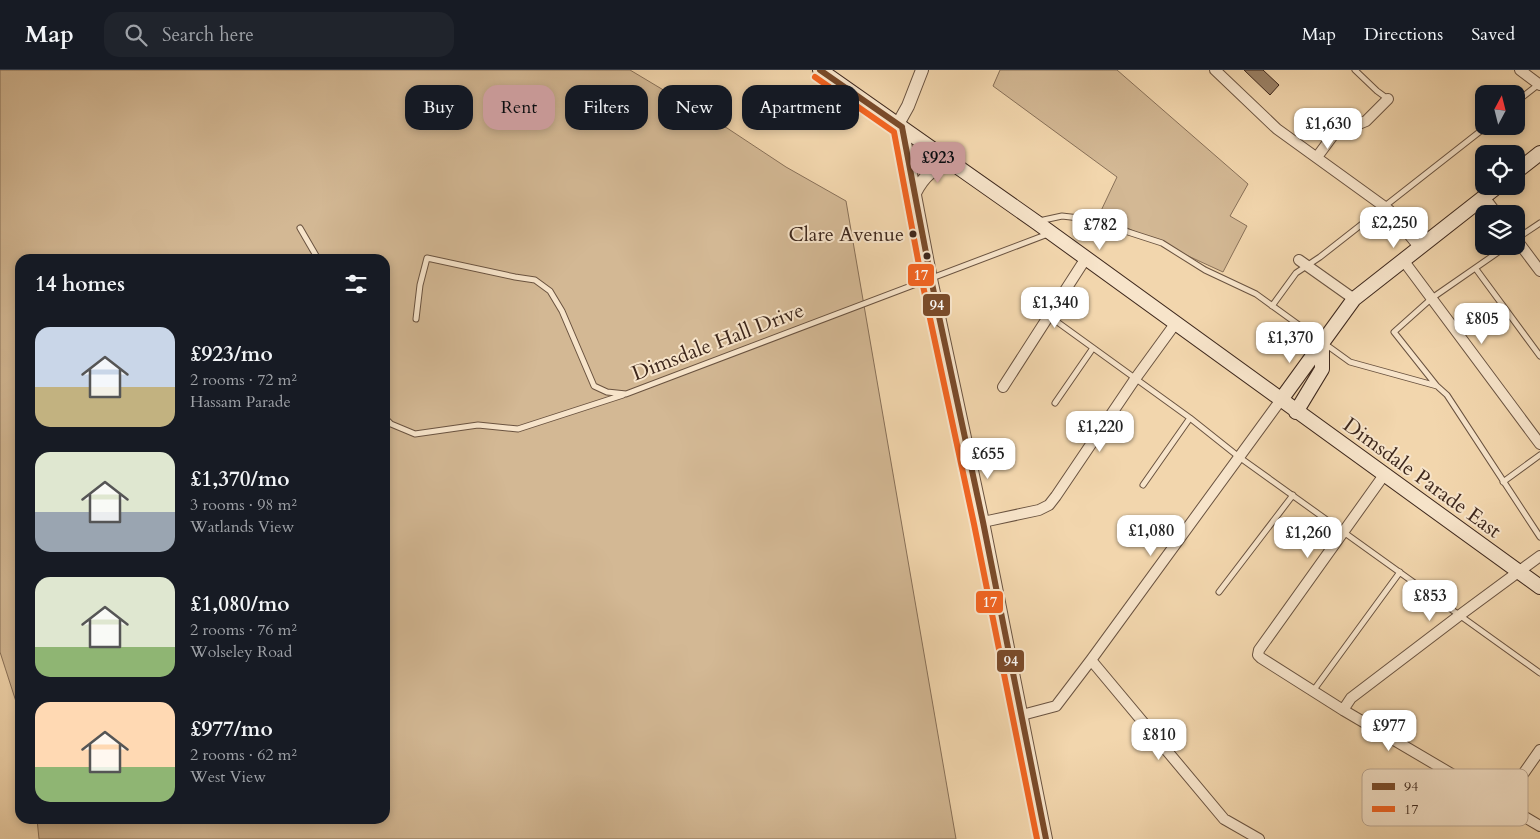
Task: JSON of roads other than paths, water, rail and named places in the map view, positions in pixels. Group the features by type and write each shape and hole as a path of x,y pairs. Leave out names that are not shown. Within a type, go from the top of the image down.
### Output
{"main road":[{"name":"Dimsdale Parade East","path":"820,70 1050,232 1280,401 1540,587"},
{"path":"1525,165 1540,153"},
{"path":"1280,401 1354,299 1484,196"},
{"path":"1296,412 1322,369 1322,344"}],"street":[{"path":"922,70 900,125 983,522 1046,839"},
{"path":"1215,70 1270,123 1384,206 1420,248"},
{"path":"1520,70 1539,85"},
{"path":"1317,157 1334,134 1366,121 1388,99"},
{"path":"915,193 920,184 932,171 940,166 953,163"},
{"path":"1484,196 1490,205"},
{"path":"1525,251 1540,271"},
{"path":"1004,387 1086,258"},
{"path":"1404,260 1540,444"},
{"path":"1303,262 1354,299"},
{"path":"983,522 1039,510 1048,505 1135,379 1176,324"},
{"path":"1022,715 1056,706 1280,401"},
{"path":"1384,475 1259,650 1258,655 1343,710 1443,769"},
{"path":"1343,710 1351,698 1540,556"},
{"path":"1091,660 1224,819 1253,837"},
{"path":"1527,769 1540,750"},
{"path":"1528,819 1540,826"}],"lane":[{"path":"1355,70 1388,99"},
{"path":"1525,95 1539,85"},
{"path":"1272,306 1303,262 1320,257 1475,135"},
{"path":"1036,222 1062,216 1088,219 1162,243 1205,270 1256,294 1322,344 1350,362 1437,386"},
{"path":"1525,233 1540,223"},
{"path":"300,228 315,254"},
{"name":"Dimsdale Hall Drive","path":"416,319 420,286 427,258 535,280 550,290 562,311 594,386 607,392 626,394 1050,232"},
{"path":"1495,255 1432,298 1394,332 1437,386 1447,395 1540,537"},
{"path":"1476,269 1540,356"},
{"path":"1049,316 1190,418 1239,457 1540,673"},
{"path":"1055,403 1093,348"},
{"path":"390,422 415,434 478,425 518,429 626,394"},
{"path":"1143,485 1190,418"},
{"path":"1504,482 1540,455"},
{"path":"1219,592 1293,494"},
{"path":"1313,691 1400,572"}],"place":[{"name":"Clare Avenue","path":"913,234"}]}
